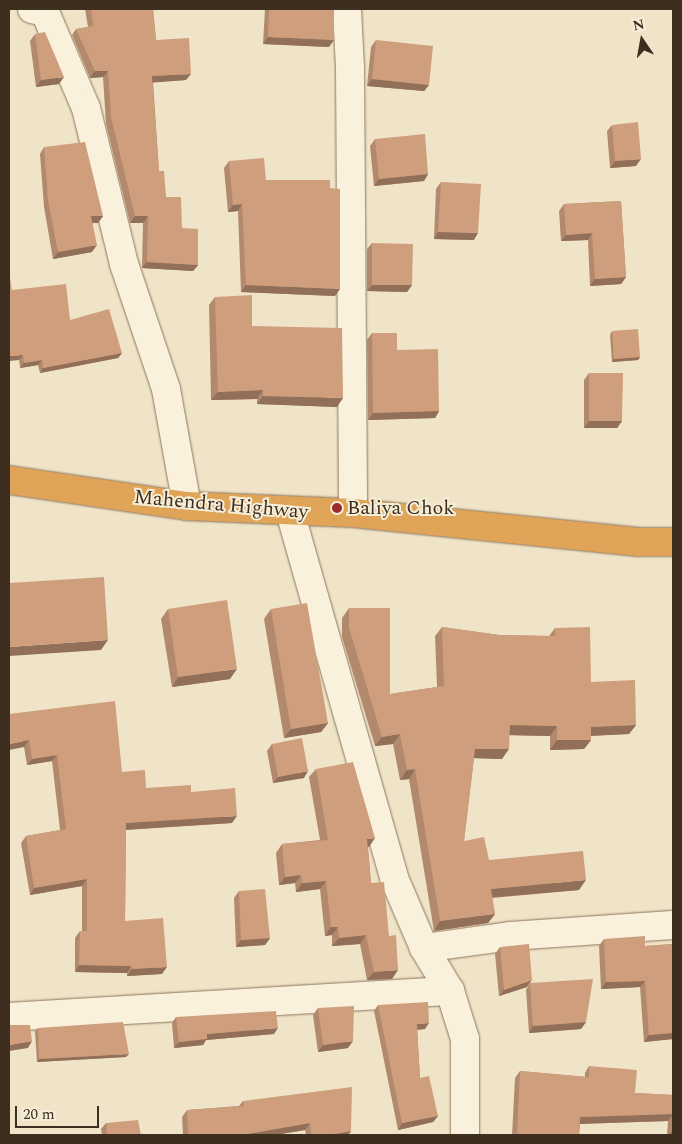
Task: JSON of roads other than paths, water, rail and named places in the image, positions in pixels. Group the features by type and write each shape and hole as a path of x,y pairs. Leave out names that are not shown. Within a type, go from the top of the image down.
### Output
{"highway":[{"name":"Mahendra Highway","path":"9,480 187,506 290,512 353,513 639,542 673,542"}],"street":[{"path":"32,9 45,12 86,108 124,264 166,390 187,506"},
{"path":"347,9 350,68 353,513"},
{"path":"290,512 394,878 424,948 450,991 465,1039 465,1135"},
{"path":"424,948 510,936 673,925"},
{"path":"9,1017 450,991"}],"place":[{"name":"Baliya Chok","path":"337,508"}]}
